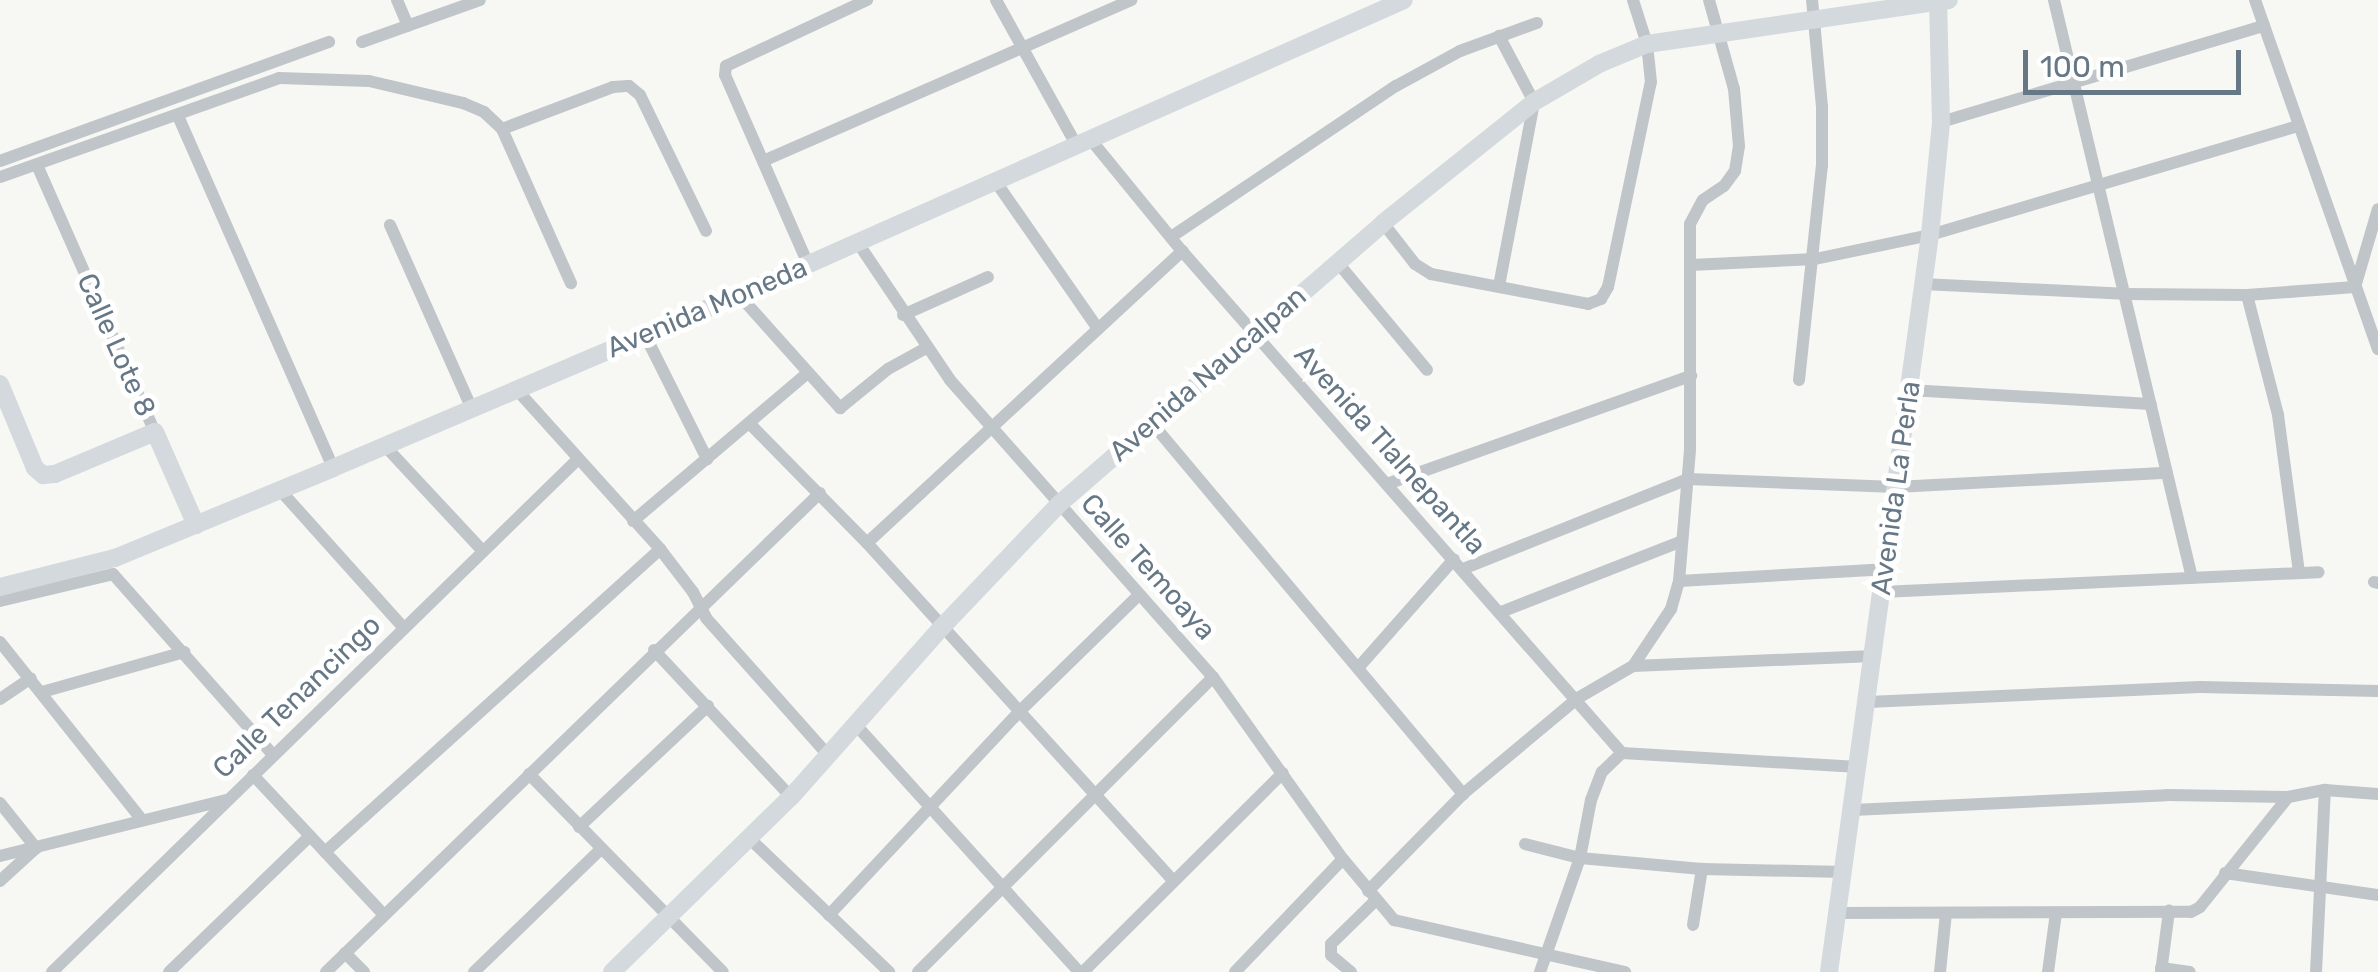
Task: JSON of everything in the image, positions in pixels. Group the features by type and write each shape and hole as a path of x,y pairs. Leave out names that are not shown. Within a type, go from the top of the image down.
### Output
{"main road":[{"name":"Avenida Moneda","path":"0,587 115,558 333,468 740,295 1404,0"},
{"name":"Avenida Naucalpan","path":"612,972 791,797 942,627 1058,505 1383,223 1534,102 1599,64 1647,44 1944,1"},
{"name":"Avenida La Perla","path":"1829,972 1840,914 1930,235 1942,122 1944,1"},
{"path":"0,384 35,468 43,475 55,474 155,432"},
{"name":"Calle Lote 8","path":"155,432 196,525"}],"street":[{"path":"397,0 408,26"},
{"path":"362,42 480,0"},
{"path":"808,264 725,75 726,66 868,0"},
{"name":"Avenida Tlalnepantla","path":"996,0 1084,143 1578,698 1622,753"},
{"path":"763,162 1131,0"},
{"path":"1383,223 1415,264 1431,274 1588,304 1601,299 1608,288 1651,82 1647,44 1632,0"},
{"path":"1351,972 1331,955 1331,944 1372,896 1463,794 1578,698 1634,666 1671,609 1679,581 1688,478 1694,211 1735,171 1739,146 1734,90 1709,0"},
{"path":"1798,380 1822,166 1812,0"},
{"path":"2054,0 2192,578"},
{"path":"2255,0 2376,340"},
{"path":"1171,237 1396,86 1536,22"},
{"path":"1942,122 2264,26"},
{"path":"1499,36 1534,102 1499,286"},
{"path":"0,161 329,42"},
{"path":"266,65 279,78"},
{"path":"0,177 279,78 368,81 436,95 484,112 502,129 570,283"},
{"path":"502,129 613,87 629,86 640,95 706,231"},
{"path":"178,116 333,468"},
{"path":"1691,265 1814,259 1930,235 2298,126"},
{"name":"Calle Lote 8","path":"38,164 155,432"},
{"path":"996,182 1098,329"},
{"path":"2356,287 2377,215"},
{"path":"390,225 472,409"},
{"name":"Calle Temoaya","path":"858,243 926,348 1058,505 1213,677 1372,896 1400,924 1548,954"},
{"path":"867,543 1182,251"},
{"path":"1338,263 1426,370"},
{"path":"904,315 988,277"},
{"path":"1924,284 2124,294 2247,295 2356,287"},
{"path":"740,295 806,375 840,408 888,370 926,348"},
{"path":"2247,295 2278,415 2299,573"},
{"path":"645,335 707,459"},
{"path":"634,521 806,375"},
{"path":"1387,484 1692,376"},
{"path":"518,390 660,549 700,607 828,755"},
{"path":"1909,390 2150,404"},
{"path":"750,422 867,543 1174,880"},
{"path":"1151,422 1463,794"},
{"path":"384,445 483,551"},
{"name":"Calle Tenancingo","path":"52,972 578,459"},
{"path":"1358,668 1459,564 1688,478 1896,487 2166,473"},
{"path":"280,490 403,628"},
{"path":"326,972 654,650 820,494"},
{"path":"1500,612 1682,540"},
{"path":"326,852 660,549"},
{"path":"1679,581 1885,569"},
{"path":"1882,592 2319,572"},
{"path":"0,600 113,574 272,754"},
{"path":"829,915 1020,711 1140,596"},
{"path":"0,642 142,820"},
{"path":"654,650 791,797"},
{"path":"42,692 184,652"},
{"path":"1634,666 1874,656"},
{"path":"918,972 1213,677"},
{"path":"0,698 31,678"},
{"path":"1868,702 2200,687 2378,691"},
{"path":"579,828 708,706"},
{"path":"856,725 1081,972 1283,773"},
{"path":"1540,972 1580,858 1591,800 1602,772 1622,753 1859,767"},
{"path":"252,774 384,915"},
{"path":"529,774 665,918 722,972"},
{"path":"1853,810 2166,795 2288,797 2325,790 2378,794"},
{"path":"2316,972 2325,790"},
{"path":"1840,914 2197,910 2288,797"},
{"path":"0,856 228,799"},
{"path":"0,803 36,848"},
{"path":"169,972 310,836"},
{"path":"748,838 888,972"},
{"path":"1525,844 1580,858 1702,869 1845,872"},
{"path":"0,881 36,848"},
{"path":"474,972 600,850"},
{"path":"1234,972 1343,859"},
{"path":"1693,925 1702,869"},
{"path":"2225,873 2378,895"},
{"path":"2169,911 2161,970 2190,972"},
{"path":"1940,972 1946,913"},
{"path":"2048,972 2056,913"},
{"path":"345,953 364,972"},
{"path":"1548,954 1625,972"}]}
